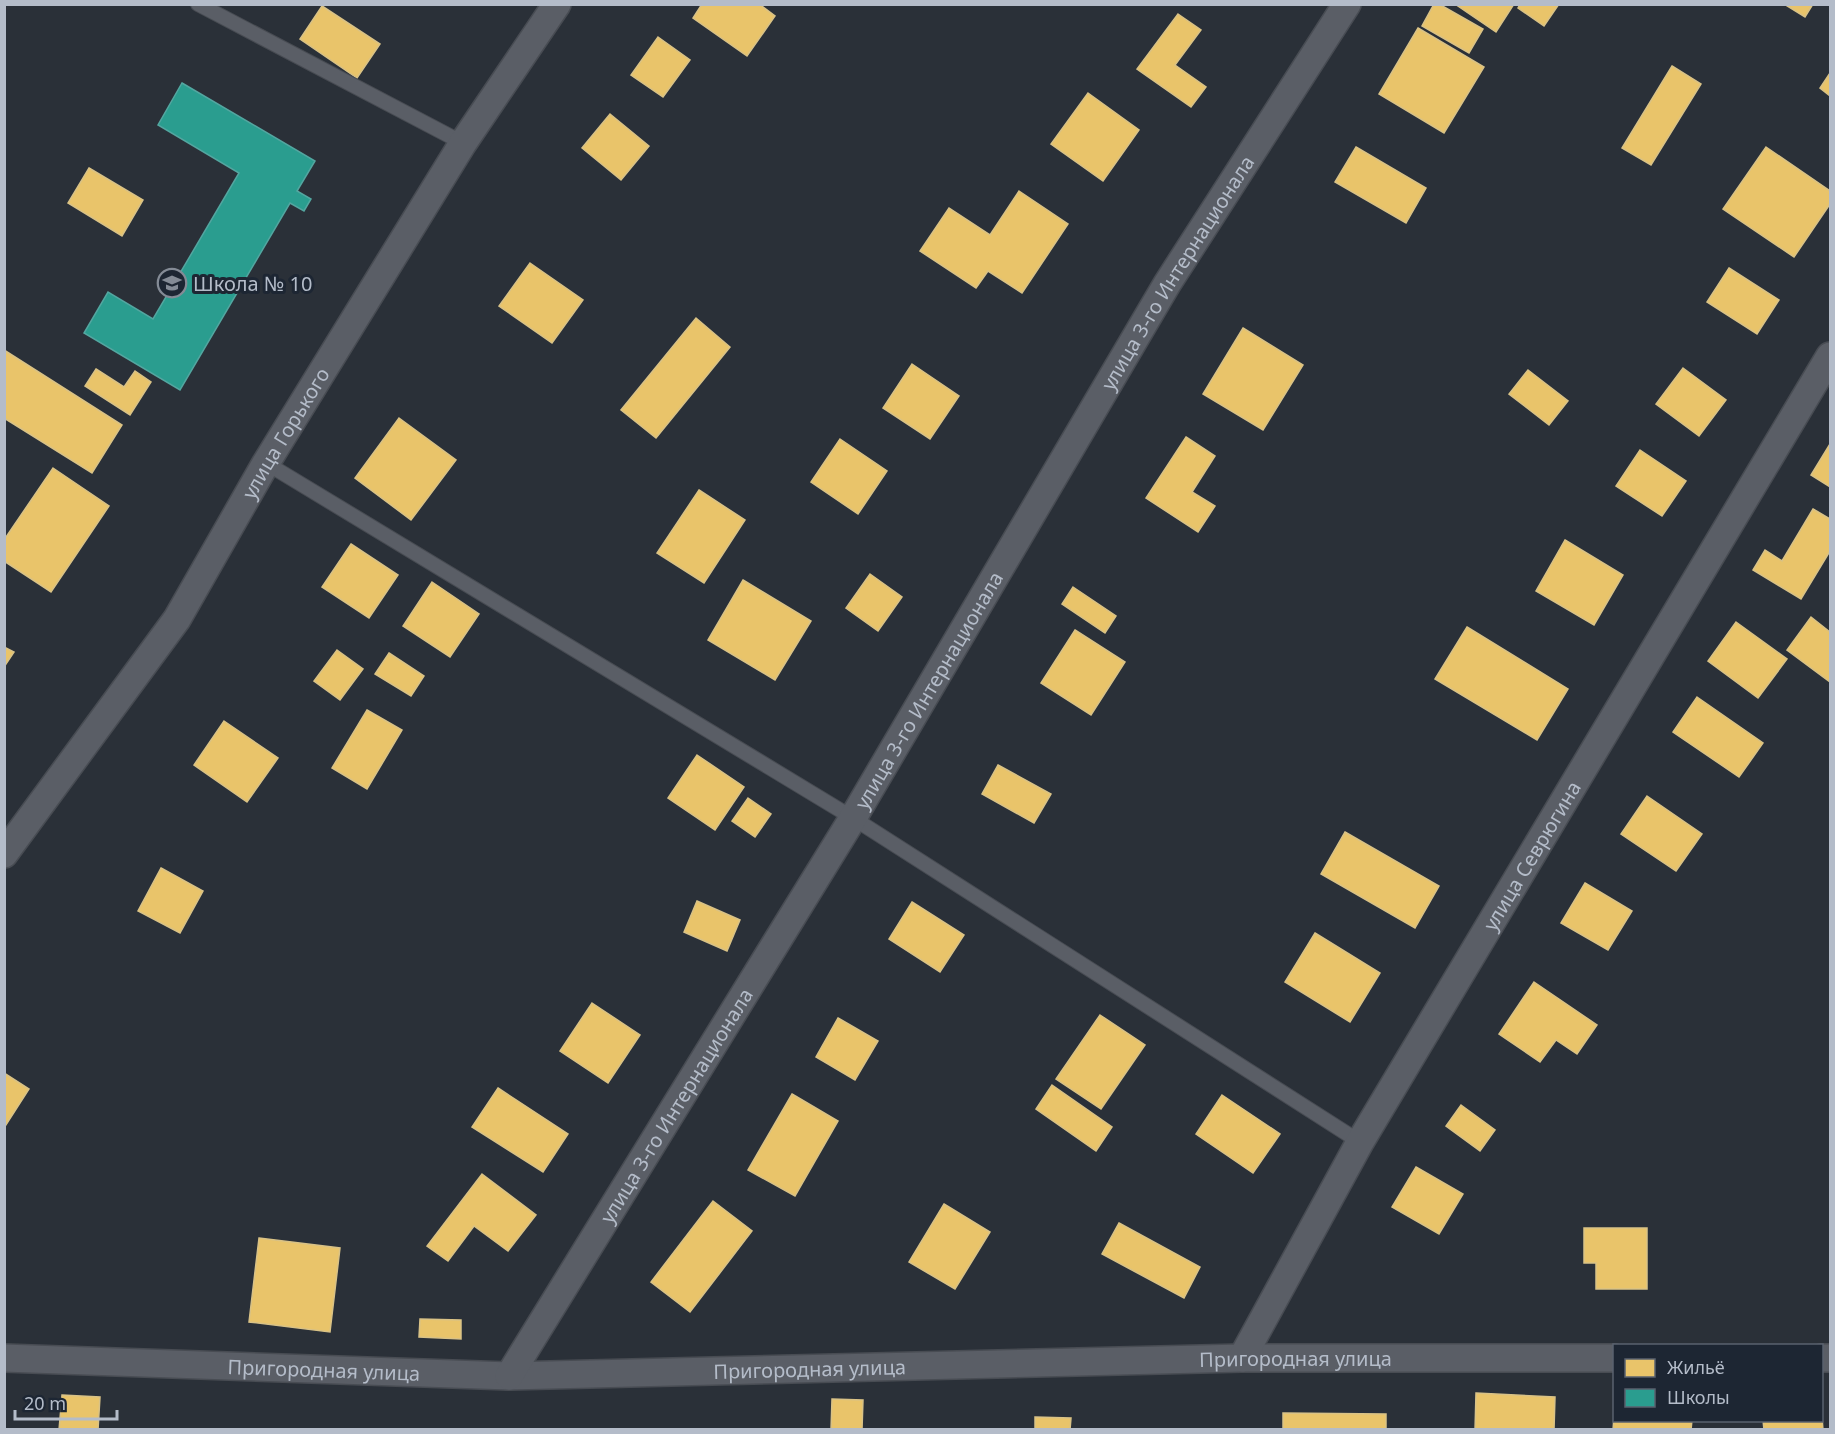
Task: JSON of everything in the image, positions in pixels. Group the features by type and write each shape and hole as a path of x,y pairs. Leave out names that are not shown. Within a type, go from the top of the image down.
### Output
{"street":[{"name":"улица Горького","path":"4,854 177,620 266,463 464,143 557,4"},
{"name":"улица 3-го Интернационала","path":"509,1376 853,818 1167,284 1347,4"},
{"name":"улица Севрюгина","path":"1242,1358 1360,1142 1830,356"},
{"name":"Пригородная улица","path":"4,1358 509,1376 1242,1358 1613,1358"}],"lane":[{"path":"198,4 464,143"},
{"path":"266,463 853,818 1360,1142"}],"building: Жильё":[{"path":"702,4 759,4 775,16 747,56 693,18"},
{"path":"1434,4 1439,4 1483,29 1469,53 1422,26"},
{"path":"1455,4 1514,4 1496,32"},
{"path":"1520,4 1559,4 1544,26 1518,8"},
{"path":"1784,4 1813,4 1805,17"},
{"path":"322,6 380,44 357,78 300,39"},
{"path":"1178,14 1201,30 1175,65 1206,87 1191,107 1137,69"},
{"path":"1418,28 1484,67 1444,133 1379,94"},
{"path":"658,37 690,60 663,97 631,75"},
{"path":"1672,66 1701,84 1651,165 1622,148"},
{"path":"1830,73 1830,96 1820,88"},
{"path":"1088,93 1139,130 1103,181 1051,144"},
{"path":"610,114 649,146 621,180 582,148"},
{"path":"1356,147 1426,188 1406,223 1335,182"},
{"path":"1766,147 1830,191 1830,204 1794,257 1723,209"},
{"path":"89,168 143,200 122,236 68,203"},
{"path":"1019,191 1068,224 1022,293 988,271 976,288 920,251 949,208 990,235"},
{"path":"530,263 583,300 552,343 499,306"},
{"path":"1729,268 1779,300 1757,334 1707,302"},
{"path":"696,318 730,347 656,438 621,410"},
{"path":"1243,328 1303,365 1263,430 1203,394"},
{"path":"4,350 122,425 92,473 4,418"},
{"path":"912,364 959,396 930,439 883,408"},
{"path":"1683,368 1726,400 1699,436 1656,404"},
{"path":"96,369 124,387 135,371 151,382 130,415 85,386"},
{"path":"1528,370 1568,401 1549,425 1509,394"},
{"path":"399,418 456,460 411,520 355,478"},
{"path":"1186,437 1215,456 1192,492 1215,506 1198,532 1146,498"},
{"path":"840,439 887,471 858,514 811,482"},
{"path":"1830,444 1830,487 1811,475"},
{"path":"1640,450 1686,481 1662,516 1616,486"},
{"path":"53,468 109,506 51,592 4,561 4,540"},
{"path":"699,490 745,520 704,583 657,553"},
{"path":"1813,509 1830,519 1830,551 1801,599 1753,570 1765,550 1782,561"},
{"path":"1565,540 1623,575 1594,625 1536,591"},
{"path":"351,544 398,575 369,618 322,587"},
{"path":"870,574 902,597 878,631 846,608"},
{"path":"743,580 811,621 775,680 708,640"},
{"path":"432,582 479,614 450,657 403,626"},
{"path":"1073,587 1116,616 1105,633 1062,604"},
{"path":"1811,617 1830,632 1830,682 1787,650"},
{"path":"1736,622 1787,659 1758,698 1708,661"},
{"path":"1467,627 1568,689 1537,740 1435,679"},
{"path":"1075,630 1125,662 1091,715 1041,683"},
{"path":"4,647 14,652 4,667"},
{"path":"337,650 363,669 340,700 314,681"},
{"path":"389,653 424,676 411,696 375,674"},
{"path":"1697,697 1763,743 1739,777 1673,732"},
{"path":"367,710 402,730 367,789 332,768"},
{"path":"224,721 278,758 247,802 194,765"},
{"path":"697,755 744,787 715,830 668,798"},
{"path":"998,765 1051,794 1034,823 982,794"},
{"path":"1647,796 1702,834 1676,871 1621,834"},
{"path":"748,798 771,814 755,837 732,821"},
{"path":"1345,832 1439,886 1415,928 1321,874"},
{"path":"161,868 203,891 180,933 138,911"},
{"path":"1585,883 1632,911 1608,950 1561,923"},
{"path":"697,901 740,920 727,951 684,932"},
{"path":"912,902 964,935 940,972 889,939"},
{"path":"1315,933 1380,973 1350,1022 1285,982"},
{"path":"1534,982 1597,1025 1577,1054 1556,1040 1540,1062 1499,1034"},
{"path":"592,1003 640,1035 608,1083 560,1051"},
{"path":"1100,1015 1145,1045 1101,1109 1056,1079"},
{"path":"838,1018 878,1041 855,1080 816,1057"},
{"path":"4,1073 29,1089 4,1128"},
{"path":"1052,1085 1112,1127 1096,1151 1036,1109"},
{"path":"498,1088 568,1134 543,1172 472,1127"},
{"path":"792,1094 838,1121 795,1196 748,1170"},
{"path":"1222,1095 1280,1134 1253,1173 1196,1134"},
{"path":"1461,1105 1495,1130 1480,1151 1446,1126"},
{"path":"1416,1167 1463,1194 1439,1234 1392,1207"},
{"path":"482,1174 536,1215 508,1251 474,1226 448,1261 427,1246"},
{"path":"713,1201 752,1231 690,1312 651,1282"},
{"path":"944,1204 990,1232 955,1289 909,1262"},
{"path":"1119,1223 1200,1267 1184,1298 1102,1254"},
{"path":"1584,1228 1647,1228 1647,1289 1596,1289 1596,1263 1584,1263"},
{"path":"259,1238 340,1248 330,1332 249,1322"},
{"path":"420,1319 461,1320 461,1339 419,1337"},
{"path":"1476,1393 1555,1397 1554,1430 1475,1430"},
{"path":"62,1395 100,1397 98,1430 59,1430"},
{"path":"832,1399 863,1400 862,1430 831,1430"},
{"path":"1283,1413 1386,1414 1386,1430 1283,1430"},
{"path":"1035,1417 1071,1418 1070,1430 1035,1430"},
{"path":"1614,1422 1692,1422 1691,1430 1613,1430"},
{"path":"1763,1422 1822,1422 1823,1430 1764,1430"}],"building: Школы":[{"path":"182,83 315,161 297,191 311,199 304,211 290,203 180,390 84,333 108,292 153,319 239,173 158,125"}],"place":[{"name":"Школа № 10","path":"172,283"}]}
